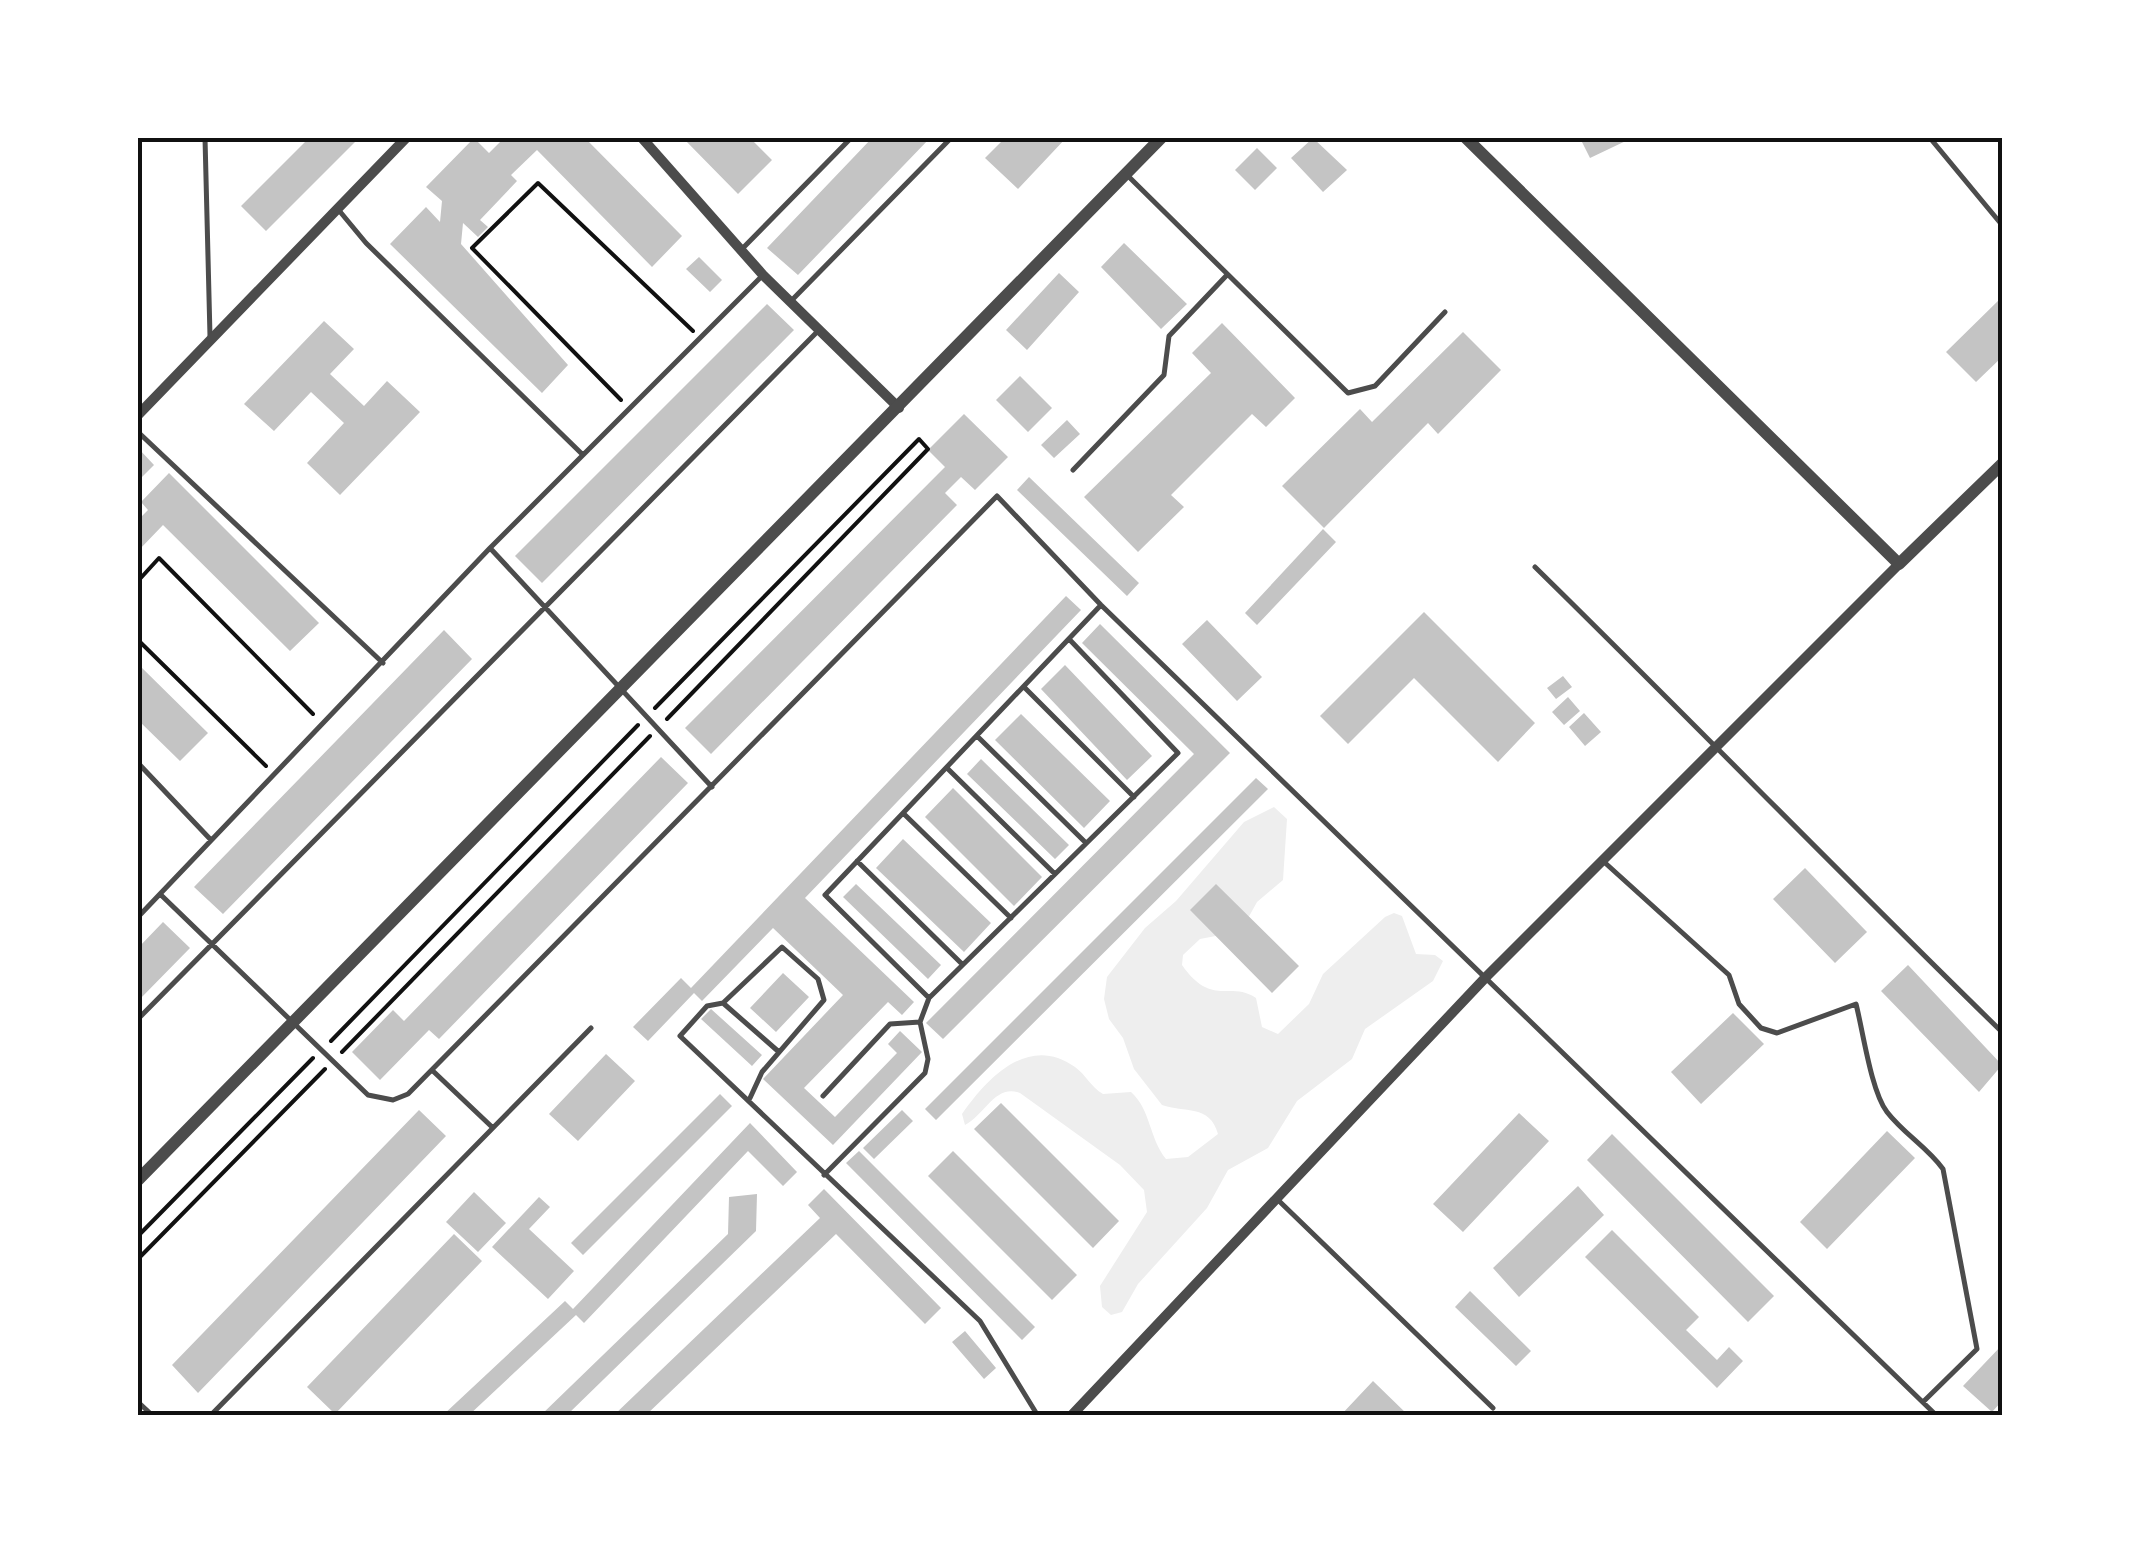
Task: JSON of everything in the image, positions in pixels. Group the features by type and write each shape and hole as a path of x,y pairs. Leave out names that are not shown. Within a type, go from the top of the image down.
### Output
{"street":[{"path":"138,414 406,138"},
{"path":"642,138 762,274 899,408"},
{"path":"138,1180 1161,138"},
{"path":"1466,138 1900,564"},
{"path":"1071,1416 1486,977 2002,464"}],"lane":[{"path":"206,138 210,340"},
{"path":"740,250 850,138"},
{"path":"791,301 950,138"},
{"path":"1930,138 2002,225"},
{"path":"1127,175 1348,393 1376,386 1446,312"},
{"path":"336,207 366,243 582,454"},
{"path":"138,916 490,548 762,274"},
{"path":"1072,470 1164,375 1169,336 1226,276"},
{"path":"138,1020 820,329"},
{"path":"138,432 383,663"},
{"path":"160,894 368,1095 380,1099 408,1094 434,1072 997,496 1101,605 1937,1416"},
{"path":"490,548 712,788"},
{"path":"1536,567 2002,1032"},
{"path":"929,998 825,896 1101,605"},
{"path":"824,1174 925,1073 928,1059 920,1022 929,998 1178,753 1069,639"},
{"path":"1024,687 1134,797"},
{"path":"976,736 1086,844"},
{"path":"138,764 211,840"},
{"path":"946,768 1055,874"},
{"path":"903,814 1010,918"},
{"path":"1603,860 1729,975 1739,1004 1761,1028 1778,1033 1856,1004 1884,1108 1915,1142 1930,1150 1943,1169 1977,1349 1923,1402"},
{"path":"857,862 962,965"},
{"path":"750,1098 762,1072 824,1000 818,979 782,947 723,1003 707,1006 680,1036 750,1098 824,1174 980,1321 1038,1416"},
{"path":"723,1003 779,1052"},
{"path":"823,1096 890,1024 920,1022"},
{"path":"210,1416 591,1028"},
{"path":"434,1072 492,1127"},
{"path":"1275,1197 1493,1408"},
{"path":"138,1402 153,1416"}],"path":[{"path":"629,408 472,248 538,182 700,338"},
{"path":"138,1236 919,439 928,449 138,1259"},
{"path":"138,580 159,558 324,725"},
{"path":"138,640 275,775"}],"shaded area":[{"path":"1274,807 1287,819 1283,880 1257,902 1247,920 1226,934 1200,939 1183,955 1182,965 1193,978 1212,990 1238,991 1256,998 1262,1027 1278,1034 1309,1004 1323,974 1394,913 1402,916 1416,954 1435,955 1443,961 1433,981 1365,1029 1352,1059 1297,1101 1268,1148 1228,1170 1207,1208 1138,1284 1122,1312 1111,1315 1102,1307 1100,1286 1147,1212 1144,1190 1120,1165 1020,1093 1011,1091 997,1096 965,1125 962,1114 997,1074 1011,1064 1042,1055 1075,1067 1103,1094 1131,1092 1143,1107 1166,1159 1188,1157 1218,1134 1203,1114 1162,1105 1134,1069 1123,1038 1109,1019 1104,999 1107,977 1145,928 1176,901 1244,822"}],"building":[{"path":"309,138 359,138 266,231 241,206"},
{"path":"474,138 489,153 504,138 585,138 682,236 652,267 537,150 511,175 517,181 480,220 488,227 478,237 463,223 461,244 568,365 542,393 390,244 426,207 440,222 442,201 426,187"},
{"path":"683,138 750,138 772,160 738,194"},
{"path":"872,138 930,138 798,275 767,248"},
{"path":"1005,138 1066,138 1018,189 985,158"},
{"path":"1313,138 1347,170 1323,192 1291,158"},
{"path":"1580,138 1632,138 1590,158"},
{"path":"1257,148 1277,168 1255,190 1235,170"},
{"path":"1124,243 1187,304 1161,329 1101,267"},
{"path":"699,257 722,280 710,292 686,269"},
{"path":"1059,273 1079,292 1027,350 1006,330"},
{"path":"2002,297 2002,357 1976,382 1946,352"},
{"path":"767,304 794,330 542,583 515,556"},
{"path":"324,321 354,349 330,374 364,406 387,381 420,412 340,495 307,463 344,423 311,392 274,431 244,404"},
{"path":"1222,323 1295,398 1266,427 1252,414 1171,495 1184,507 1138,552 1084,497 1211,373 1192,353"},
{"path":"1463,332 1501,370 1438,434 1428,423 1324,528 1282,486 1360,409 1372,422"},
{"path":"1020,376 1052,408 1028,432 996,400"},
{"path":"964,414 1008,457 975,490 961,477 945,493 957,505 711,754 685,728 945,467 928,450"},
{"path":"1067,420 1080,434 1054,458 1041,445"},
{"path":"138,448 154,465 138,481"},
{"path":"169,473 319,623 290,651 163,525 138,551 138,520 148,510 141,502"},
{"path":"1029,477 1139,583 1127,596 1017,490"},
{"path":"1323,529 1336,542 1257,625 1245,613"},
{"path":"1066,596 1081,610 805,898 914,1002 902,1015 888,1002 804,1088 835,1117 897,1053 888,1044 900,1031 922,1052 833,1145 763,1079 843,995 773,928 702,1001 694,993 648,1041 633,1027 681,978 691,988"},
{"path":"1424,612 1535,723 1498,762 1414,678 1348,744 1320,716"},
{"path":"1207,620 1262,677 1237,701 1182,644"},
{"path":"1100,624 1230,753 943,1039 926,1023 1194,754 1082,643"},
{"path":"444,630 472,659 223,914 194,887"},
{"path":"138,664 208,733 180,761 138,720"},
{"path":"1065,665 1152,756 1127,780 1041,689"},
{"path":"1563,676 1572,687 1556,699 1547,688"},
{"path":"1568,697 1580,711 1564,725 1552,712"},
{"path":"1584,713 1601,732 1585,746 1569,727"},
{"path":"1021,714 1110,801 1084,828 995,740"},
{"path":"661,757 688,783 439,1039 429,1030 380,1080 352,1052 393,1010 404,1021"},
{"path":"981,759 1069,845 1055,859 967,774"},
{"path":"1256,778 1268,789 936,1120 925,1109"},
{"path":"953,788 1042,877 1014,906 925,817"},
{"path":"903,839 991,923 964,952 876,868"},
{"path":"1805,868 1867,932 1835,963 1773,899"},
{"path":"856,884 941,965 928,979 843,897"},
{"path":"1216,884 1299,966 1272,993 1190,910"},
{"path":"163,922 190,948 138,1001 138,948"},
{"path":"1908,965 2002,1065 1979,1092 1881,991"},
{"path":"783,973 809,997 776,1032 750,1008"},
{"path":"711,1009 762,1055 752,1066 701,1019"},
{"path":"1733,1013 1764,1044 1701,1104 1671,1072"},
{"path":"606,1054 635,1081 578,1141 549,1114"},
{"path":"720,1094 732,1106 583,1255 571,1243"},
{"path":"1001,1103 1119,1221 1093,1248 974,1129"},
{"path":"419,1110 446,1136 198,1393 172,1365"},
{"path":"902,1110 913,1121 874,1159 863,1148"},
{"path":"1519,1113 1549,1141 1463,1232 1433,1204"},
{"path":"750,1123 797,1172 783,1186 748,1151 584,1323 576,1315 468,1416 442,1416 565,1301 573,1309"},
{"path":"1887,1131 1915,1158 1827,1249 1800,1222"},
{"path":"1612,1134 1774,1296 1748,1322 1587,1160"},
{"path":"859,1151 1035,1327 1022,1340 846,1163"},
{"path":"953,1151 1077,1275 1052,1300 928,1176"},
{"path":"1578,1186 1604,1215 1519,1297 1493,1268"},
{"path":"824,1189 941,1308 925,1324 836,1234 645,1416 613,1416 820,1218 808,1205"},
{"path":"474,1192 506,1223 478,1252 446,1222"},
{"path":"757,1194 756,1231 566,1416 540,1416 728,1234 729,1197"},
{"path":"539,1197 550,1207 529,1229 574,1271 548,1299 492,1247"},
{"path":"1612,1230 1699,1317 1686,1330 1717,1360 1729,1347 1743,1361 1717,1388 1585,1257"},
{"path":"454,1234 482,1261 335,1414 307,1387"},
{"path":"1470,1291 1531,1351 1516,1366 1455,1307"},
{"path":"965,1331 996,1368 984,1379 952,1342"},
{"path":"2002,1345 2002,1401 1992,1412 1963,1386"},
{"path":"1373,1381 1409,1416 1340,1416"}]}
